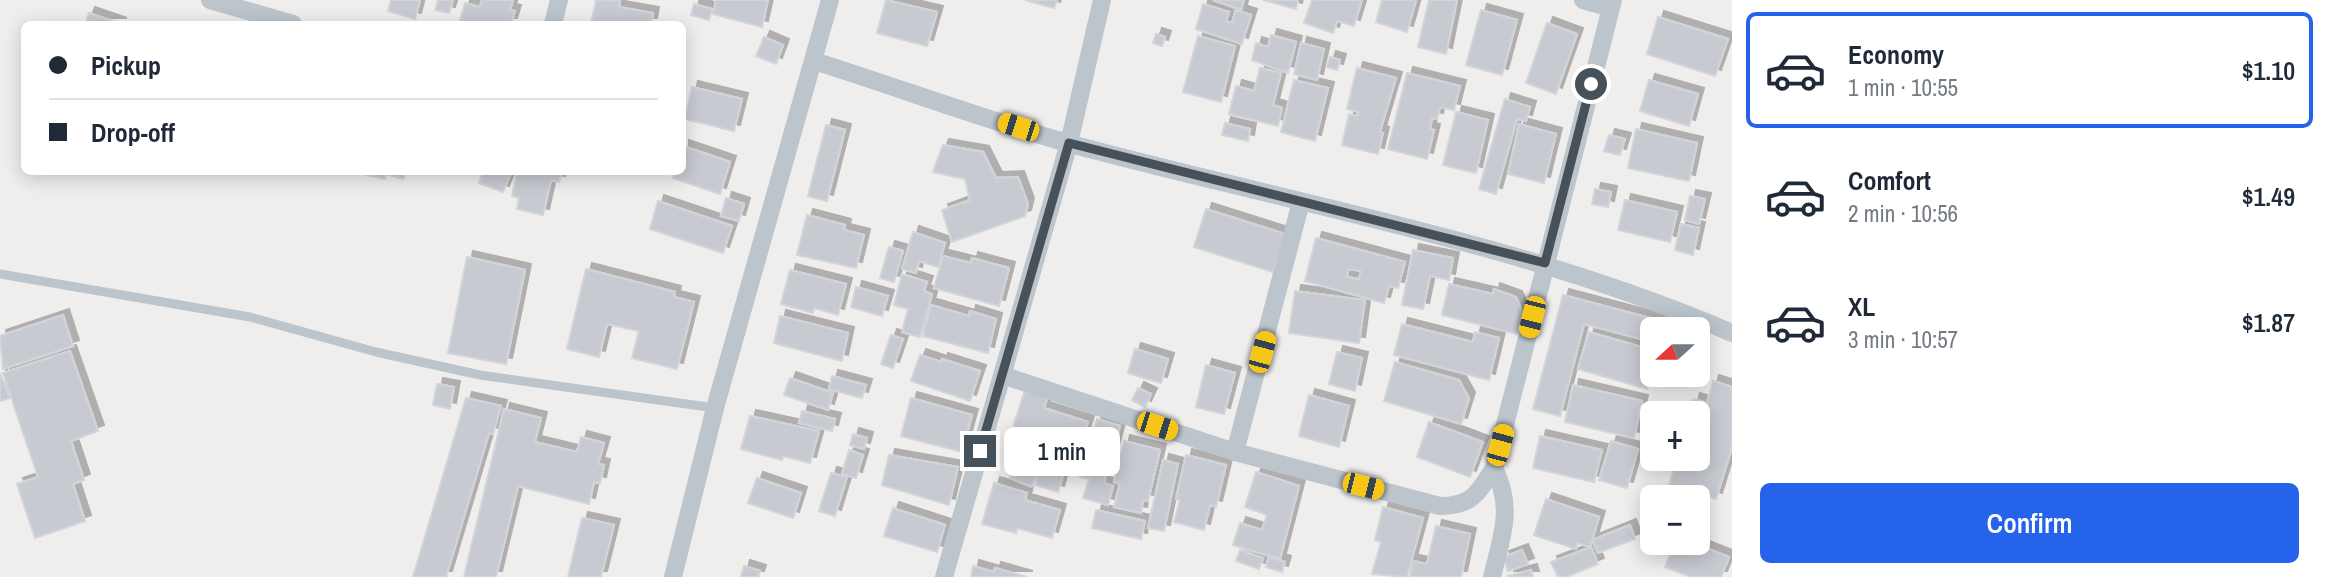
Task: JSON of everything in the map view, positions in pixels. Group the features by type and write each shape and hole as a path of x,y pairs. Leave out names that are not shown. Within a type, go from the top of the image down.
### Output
{"street":[{"path":"210,0 283,21"},
{"path":"554,21 559,0"},
{"path":"673,577 715,408 830,0"},
{"path":"944,577 1069,143 1102,0"},
{"path":"1002,375 1235,452 1440,506 1458,506 1472,499 1494,468 1612,4 1583,0"},
{"path":"814,61 1069,143 1545,263 1657,301 1732,333"},
{"path":"1235,452 1301,202"},
{"path":"1492,577 1507,512 1502,486 1494,468"}],"lane":[{"path":"0,274 250,317 376,352 480,375 715,408"}],"building":[{"path":"391,0 420,0 415,19 388,11"},
{"path":"438,0 453,0 449,13 435,10"},
{"path":"482,0 513,0 510,10 515,11 512,21 460,21 465,3 480,7"},
{"path":"596,0 620,1 619,7 653,13 652,21 592,21"},
{"path":"716,0 768,0 762,27 713,14"},
{"path":"886,0 937,12 927,46 877,33"},
{"path":"1025,0 1057,0 1054,8"},
{"path":"1213,0 1244,0 1241,10"},
{"path":"1263,0 1298,0 1296,9"},
{"path":"1312,0 1362,0 1354,26 1337,21 1333,33 1304,23"},
{"path":"1382,0 1416,0 1407,32 1376,22"},
{"path":"1429,0 1457,0 1446,54 1418,47"},
{"path":"694,4 712,9 709,20 691,15"},
{"path":"1203,4 1229,12 1226,21 1232,23 1236,10 1251,15 1242,44 1196,29"},
{"path":"1481,10 1517,20 1502,75 1466,65"},
{"path":"89,13 112,21 86,21"},
{"path":"1658,17 1728,39 1715,76 1647,54"},
{"path":"1547,23 1577,34 1556,94 1526,83"},
{"path":"1156,34 1165,37 1162,46 1153,43"},
{"path":"1271,35 1296,42 1288,73 1252,60 1256,43 1268,47"},
{"path":"1198,36 1235,46 1221,102 1183,92"},
{"path":"764,37 783,45 776,64 756,56"},
{"path":"1301,43 1324,49 1317,80 1294,74"},
{"path":"1330,57 1340,60 1337,70 1327,67"},
{"path":"1260,68 1281,73 1273,105 1282,108 1278,126 1229,114 1236,86 1254,91"},
{"path":"1357,68 1396,78 1380,132 1383,133 1378,154 1342,145 1349,114 1357,116 1359,112 1347,109"},
{"path":"1407,73 1460,86 1454,110 1440,107 1437,119 1432,118 1430,129 1434,130 1427,159 1388,149"},
{"path":"1294,80 1328,88 1315,141 1281,132"},
{"path":"1649,80 1698,94 1689,126 1640,111"},
{"path":"692,87 742,99 734,131 686,119"},
{"path":"1505,99 1530,107 1526,121 1517,119 1496,194 1479,189"},
{"path":"1456,112 1488,120 1476,173 1443,165"},
{"path":"1225,123 1250,129 1248,141 1222,135"},
{"path":"1519,124 1556,134 1544,183 1508,174"},
{"path":"826,125 845,130 827,201 808,196"},
{"path":"1636,129 1697,143 1689,181 1628,168"},
{"path":"1609,135 1625,139 1620,155 1604,151"},
{"path":"943,145 983,152 996,178 1018,177 1028,204 1025,216 952,242 942,210 970,200 965,179 933,172"},
{"path":"686,147 730,162 720,194 673,178 674,175 686,175"},
{"path":"368,175 386,175 385,179"},
{"path":"389,175 405,175 403,179"},
{"path":"482,175 510,175 503,192 479,183"},
{"path":"516,175 561,175 559,182 551,180 543,215 517,209 519,198 512,196"},
{"path":"1595,189 1611,192 1608,207 1592,204"},
{"path":"1690,196 1705,199 1699,224 1685,220"},
{"path":"726,198 744,204 739,221 721,216"},
{"path":"1625,200 1677,212 1670,242 1618,230"},
{"path":"658,201 732,226 723,253 650,229"},
{"path":"1206,209 1285,234 1273,272 1194,247"},
{"path":"807,215 845,225 844,230 864,235 856,268 797,255"},
{"path":"1681,224 1699,228 1693,255 1675,250"},
{"path":"913,232 945,243 938,267 919,261 916,273 902,269"},
{"path":"1316,238 1405,262 1398,288 1389,286 1384,303 1305,281","holes":["1348,269 1361,271 1359,279 1347,277"]},
{"path":"889,247 903,251 894,282 880,278"},
{"path":"1413,250 1453,258 1449,280 1430,276 1423,309 1402,305"},
{"path":"943,256 971,263 972,258 1009,268 999,306 934,288"},
{"path":"467,257 525,270 506,364 448,353"},
{"path":"586,269 675,292 674,297 694,302 677,369 632,358 639,331 607,324 599,357 567,349"},
{"path":"790,270 846,284 838,315 814,308 813,313 781,304"},
{"path":"902,274 927,282 924,291 932,294 920,337 902,332 908,309 894,305"},
{"path":"1449,284 1493,294 1494,289 1516,297 1522,311 1517,334 1442,315"},
{"path":"856,287 888,296 882,316 851,307"},
{"path":"1295,291 1365,300 1359,343 1289,333"},
{"path":"1563,295 1646,317 1640,317 1640,339 1584,324 1560,416 1533,409"},
{"path":"931,305 969,316 970,311 996,319 988,353 923,336"},
{"path":"63,315 73,346 3,369 0,336"},
{"path":"780,316 848,333 842,361 774,343"},
{"path":"1402,324 1473,342 1475,332 1499,338 1489,380 1394,355"},
{"path":"1589,332 1640,347 1640,387 1578,369"},
{"path":"891,335 903,339 893,368 881,364"},
{"path":"1135,349 1168,359 1161,383 1128,373"},
{"path":"70,351 98,431 71,441 84,480 73,484 85,521 35,538 17,484 38,477 3,373"},
{"path":"1337,352 1362,358 1355,391 1329,384"},
{"path":"920,355 980,371 970,401 911,381"},
{"path":"1395,362 1459,380 1469,398 1461,424 1384,401"},
{"path":"1206,365 1235,373 1224,414 1196,407"},
{"path":"0,373 10,398 0,401"},
{"path":"832,376 866,385 862,398 829,389"},
{"path":"790,378 833,393 828,410 784,395"},
{"path":"1713,381 1732,387 1732,447 1716,499 1710,497 1710,485 1669,485 1673,471 1710,471 1710,401 1708,401"},
{"path":"437,384 454,387 450,409 433,405"},
{"path":"1573,385 1642,401 1634,438 1565,422"},
{"path":"1138,388 1151,394 1145,407 1132,400"},
{"path":"1025,390 1047,398 1044,408 1088,422 1079,449 1045,438 1037,462 1005,452"},
{"path":"1309,395 1349,406 1339,447 1299,436"},
{"path":"466,398 501,406 493,434 489,433 446,577 413,577"},
{"path":"911,398 972,415 962,452 901,436"},
{"path":"504,409 541,418 535,442 577,452 581,437 604,443 598,464 604,465 600,483 594,482 589,504 518,486 496,577 464,577"},
{"path":"802,411 835,419 832,431 799,423"},
{"path":"750,416 819,431 810,463 783,456 782,460 741,449"},
{"path":"1097,419 1120,426 1104,483 1113,486 1108,505 1083,498 1089,479 1080,477"},
{"path":"1429,422 1483,442 1470,477 1417,457"},
{"path":"853,434 867,438 864,449 850,445"},
{"path":"1540,436 1602,450 1594,482 1533,468"},
{"path":"1124,441 1160,450 1148,501 1143,500 1141,513 1114,507 1120,484 1114,482"},
{"path":"1611,441 1638,449 1627,488 1599,480"},
{"path":"849,450 863,455 856,478 842,474"},
{"path":"889,455 958,467 949,505 882,485"},
{"path":"1186,455 1226,465 1216,507 1210,505 1204,530 1174,522"},
{"path":"1163,460 1178,464 1164,531 1148,528"},
{"path":"1017,461 1038,469 1032,487 1010,478"},
{"path":"1041,465 1064,472 1058,492 1036,485"},
{"path":"1256,472 1299,486 1280,559 1233,545 1240,523 1262,530 1267,515 1245,507"},
{"path":"831,473 847,477 835,516 819,511"},
{"path":"757,478 801,493 793,518 748,503"},
{"path":"994,483 1027,493 1025,500 1060,510 1052,538 1017,528 1016,533 982,524"},
{"path":"1546,499 1599,517 1590,547 1577,543 1576,549 1534,535"},
{"path":"1383,507 1423,518 1407,577 1372,574 1381,542 1375,540"},
{"path":"893,508 945,525 937,552 884,536"},
{"path":"1096,510 1145,521 1141,539 1092,528"},
{"path":"582,518 614,525 601,577 568,577"},
{"path":"1630,525 1635,539 1598,553 1592,540"},
{"path":"1436,526 1470,534 1461,577 1410,577 1413,561 1427,564"},
{"path":"1591,547 1598,564 1566,577 1558,577 1551,562"},
{"path":"1240,550 1263,558 1259,569 1236,561"},
{"path":"1522,550 1528,564 1508,571 1503,557"},
{"path":"1710,550 1729,557 1721,577 1691,577 1665,567 1670,555 1710,555"},
{"path":"1269,557 1285,562 1282,572 1266,567"},
{"path":"744,566 760,571 758,577 741,577"},
{"path":"973,566 994,572 995,568 1027,577 971,577"},
{"path":"1531,570 1533,577 1508,577 1508,576"}],"route":[{"path":"980,451 1069,143 1545,263 1591,84"}]}
